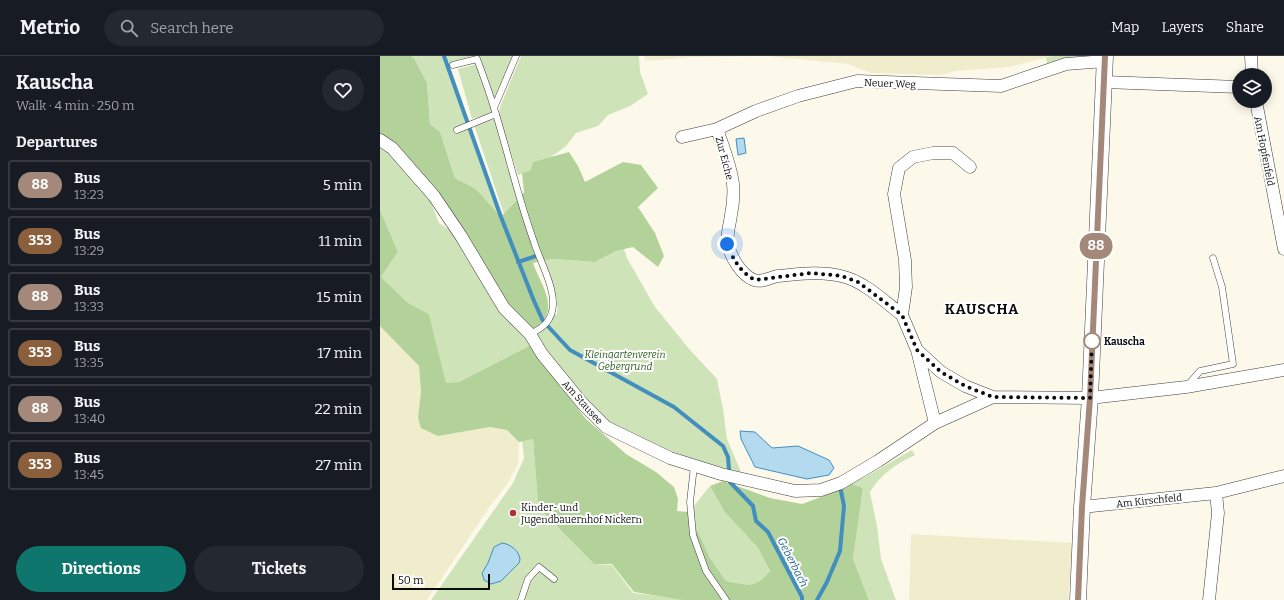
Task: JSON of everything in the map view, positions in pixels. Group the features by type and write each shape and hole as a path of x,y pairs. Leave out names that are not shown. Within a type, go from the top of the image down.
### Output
{"street":[{"path":"1251,56 1252,68"},
{"path":"1078,600 1082,507 1090,398 1105,59"},
{"name":"Neuer Weg","path":"682,137 717,129 756,111 798,96 857,81 1000,86 1066,64 1105,59"},
{"path":"1104,82 1232,87"},
{"name":"Am Hopfenfeld","path":"1257,108 1284,249"},
{"name":"Zur Eiche","path":"717,129 733,185 732,214 727,244 732,256 741,270 750,278 760,281 776,277 811,273 842,276 858,282 902,315 917,350 935,423"},
{"name":"Am Stausee","path":"380,140 392,148 434,196 461,236 504,308 530,334 542,354 582,404 606,427 670,458 721,474 795,491 822,490 836,485 878,461 905,442"},
{"path":"902,315 906,287 905,260 894,194 899,168 913,158 933,152 953,153 970,167"},
{"name":"Zur Eiche","path":"917,350 941,372 965,386 993,397 1090,398 1186,387 1284,370"},
{"name":"Zur Eiche","path":"905,442 935,423 993,397"},
{"name":"Am Kirschfeld","path":"1082,507 1216,494 1284,476"},
{"path":"1209,600 1218,513 1216,494"}],"lane":[{"path":"457,130 495,111 516,56"},
{"path":"453,65 477,59 495,111 534,242 550,288 553,304 552,314 546,324 530,334"},
{"path":"1186,387 1200,372 1233,364 1222,287 1213,258"},
{"path":"694,466 690,502 693,535 706,571 726,600"},
{"path":"520,600 528,579 539,567 554,579"}],"shaded area":[{"path":"644,56 767,56 692,57 646,61"},
{"path":"767,56 1053,56 1009,67 956,71 940,75 871,73 848,64"},
{"path":"380,326 419,366 421,392 418,418 438,436 490,427 507,430 519,442 518,464 508,483 491,505 427,600 380,600"},
{"path":"911,534 1073,543 1068,600 909,600"}],"green space":[{"path":"380,56 411,56 414,58 427,83 430,124 440,132 455,178 476,189 501,217 524,192 522,173 530,171 533,162 569,152 578,166 585,182 623,162 641,165 658,188 638,207 655,233 664,256 658,267 633,247 616,251 595,262 553,259 533,263 547,296 548,309 545,318 533,329 506,304 462,229 380,135"},
{"path":"411,56 516,56 494,108 477,59 448,66 501,217 476,189 455,178 440,132 430,124 427,83 414,58"},
{"path":"521,56 639,56 640,72 648,94 630,106 608,115 598,126 576,133 566,146 558,152 549,158 533,162 530,171 518,175 499,116 500,107"},
{"path":"1053,56 1085,56 1061,61 1048,66 1046,58"},
{"path":"477,64 492,113 472,119 458,69"},
{"path":"494,119 518,198 504,214 474,125"},
{"path":"380,146 389,151 428,195 439,223 453,232 531,345 459,382 446,384 429,314 408,303 381,277 398,252 380,210"},
{"path":"380,210 398,252 381,277 408,303 429,314 446,383 459,382 531,345 535,353 586,419 626,454 656,472 674,487 678,499 677,511 689,512 710,558 726,581 740,584 755,583 765,577 770,571 758,548 724,511 710,486 723,481 770,498 802,504 829,494 849,483 863,488 853,559 869,600 683,600 634,592 612,564 594,564 537,506 538,502 533,439 519,442 507,430 490,427 438,436 421,428 418,418 421,392 419,366 380,326"},
{"name":"Kleingartenverein Gebergrund","path":"624,249 627,258 655,307 690,350 717,379 727,439 741,472 705,463 654,445 607,422 585,400 547,352 533,329 546,317 557,314 556,293 544,261 553,259 595,262 616,251"},
{"name":"Kinder- und Jugendbauernhof Nickern","path":"533,439 538,502 537,506 594,564 612,565 633,593 694,600 431,600 513,483 524,458 522,441"},
{"path":"912,450 915,455 890,470 879,480 870,492 877,526 881,559 896,600 869,600 853,559 863,488 849,483 863,478"},
{"path":"710,486 724,511 758,548 770,571 760,581 745,584 726,581 710,558 689,512"}],"water":[{"path":"744,138 746,153 738,155 736,139"},
{"path":"740,431 755,432 772,448 798,446 829,460 834,468 829,475 807,479 755,467 741,439"},
{"path":"502,543 514,548 520,557 520,560 519,563 501,581 491,584 484,580 482,573 488,563 494,547"}],"waterway":[{"name":"Geberbach","path":"444,56 501,217 543,321 570,350 674,407 723,446 728,457 730,482 753,506 756,521 768,532 802,597 802,600"},
{"path":"518,262 539,255"},
{"path":"817,600 827,582 840,551 844,506 839,487"}],"bus line":[{"name":"88","path":"1078,600 1082,507 1090,398 1105,56"}],"place":[{"name":"Kauscha","path":"1092,341"},
{"name":"Kinder- und Jugendbauernhof Nickern","path":"513,513"}],"district":[{"name":"KAUSCHA","path":"982,309"}],"route":[{"path":"727,244 732,256 741,270 750,278 755,280 760,281 776,277 811,273 842,276 858,282 879,296 902,315 917,350 941,372 965,386 993,397 1090,398 1092,341"}]}
